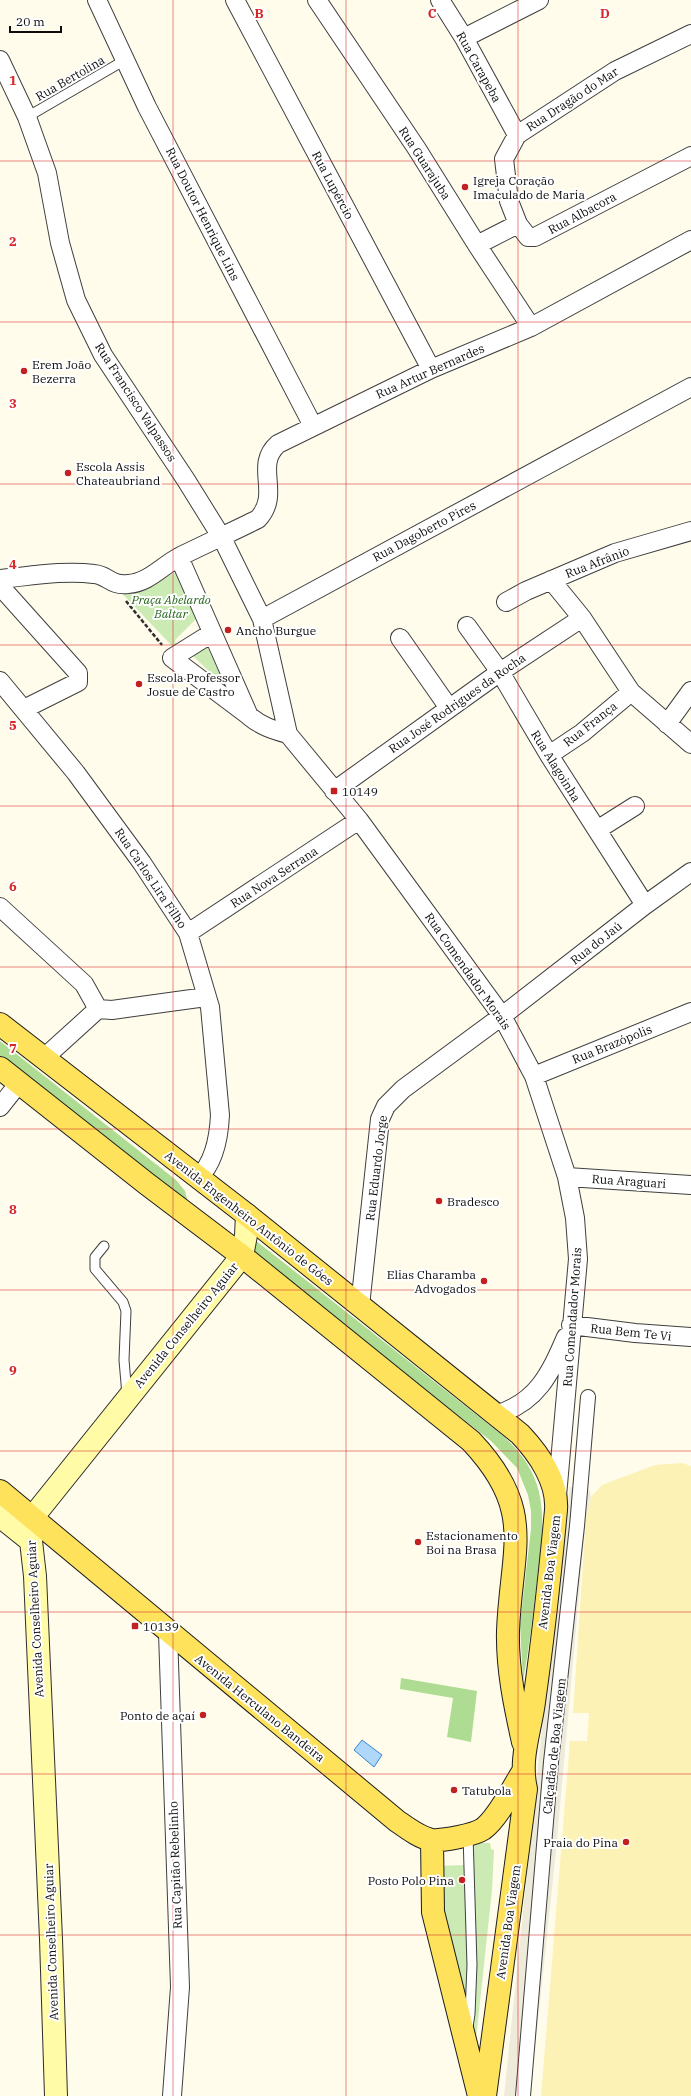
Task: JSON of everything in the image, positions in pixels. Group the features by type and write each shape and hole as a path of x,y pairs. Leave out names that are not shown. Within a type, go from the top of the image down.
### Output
{"main road":[{"name":"Avenida Engenheiro Antônio de Góes","path":"0,1024 247,1215 495,1415"},
{"path":"0,1068 242,1256"},
{"name":"Avenida Conselheiro Aguiar","path":"56,2096 48,1869 31,1541 32,1518 127,1397 242,1256 246,1240 247,1215"},
{"name":"Avenida Boa Viagem","path":"242,1256 461,1433 481,1452 495,1470 507,1490 513,1506 517,1538 508,1632 512,1686 525,1749"},
{"name":"Avenida Boa Viagem","path":"485,2096 526,1789 522,1774 525,1749 534,1704 557,1506 551,1485 541,1460 520,1434 495,1415"},
{"name":"Avenida Herculano Bandeira","path":"0,1492 168,1633 397,1821 415,1833 432,1840"},
{"path":"0,1516 31,1541"},
{"path":"479,2096 433,1912 432,1840 468,1835 484,1829 497,1814 522,1774"}],"street":[{"name":"Rua Doutor Henrique Lins","path":"97,0 147,107 313,426"},
{"name":"Rua Lupércio","path":"235,0 431,369"},
{"name":"Rua Guarajuba","path":"317,0 417,149 477,245 531,327"},
{"name":"Rua Carapeba","path":"440,0 464,38 517,135"},
{"path":"464,38 539,0"},
{"name":"Rua Dragão do Mar","path":"518,224 509,201 504,159 517,135 615,70 691,34"},
{"name":"Rua Francisco Valpassos","path":"0,60 27,117 47,173 60,243 76,300 103,355 186,480 222,538 262,619"},
{"name":"Rua Albacora","path":"518,224 528,237 535,237 691,156"},
{"path":"477,245 518,224"},
{"name":"Rua Artur Bernardes","path":"222,538 258,518 265,511 269,501 267,465 272,450 278,444 431,369 531,327 691,240"},
{"name":"Rua Dagoberto Pires","path":"262,619 691,388"},
{"name":"Rua Afrânio","path":"506,602 551,580 615,553 691,532"},
{"path":"0,579 47,574 96,574 104,577 112,583 129,584 141,581 179,557 222,538"},
{"path":"179,557 249,716"},
{"path":"551,580 582,618 631,692 691,744"},
{"path":"0,586 78,674 78,682 24,709"},
{"name":"Rua José Rodrigues da Rocha","path":"334,791 500,672 582,618"},
{"path":"212,633 172,658 258,724 269,729 288,734 262,619"},
{"name":"Rua Alagoinha","path":"468,626 500,672 549,755 645,905"},
{"path":"400,638 449,708"},
{"name":"Rua Carlos Lira Filho","path":"0,681 85,785 142,863 188,933 210,1007 220,1115 219,1127 211,1159 205,1172 198,1178"},
{"path":"667,724 691,691"},
{"name":"Rua França","path":"549,755 582,733 631,692"},
{"name":"Rua Comendador Morais","path":"288,734 359,820 502,1016 534,1076 567,1177 575,1218 578,1259 571,1325 557,1506"},
{"path":"597,830 635,806"},
{"name":"Rua Nova Serrana","path":"188,933 359,820"},
{"name":"Rua do Jaú","path":"502,1016 645,905 691,872"},
{"path":"0,907 84,984 98,1009"},
{"path":"44,1058 98,1009 112,1010 206,997"},
{"name":"Rua Brazópolis","path":"534,1076 691,1012"},
{"name":"Rua Eduardo Jorge","path":"360,1306 381,1113 390,1100 399,1092 502,1016"},
{"path":"0,1107 19,1083"},
{"name":"Rua Araguari","path":"567,1177 691,1185"},
{"path":"495,1415 513,1409 539,1389 555,1362 571,1325"},
{"name":"Rua Bem Te Vi","path":"571,1325 635,1333 691,1337"},
{"name":"Calçadão de Boa Viagem","path":"523,2096 551,1762 577,1526 588,1397"},
{"name":"Rua Capitão Rebelinho","path":"168,1633 180,1987 172,2096"}],"lane":[{"name":"Rua Bertolina","path":"27,117 125,60"},
{"path":"104,1246 95,1257 95,1268 123,1302 126,1311 124,1360 127,1397"},
{"path":"465,2040 470,2014 472,1966 468,1835"}],"path":[{"path":"112,583 172,658"}],"green space":[{"name":"Praça Abelardo Baltar","path":"176,572 197,618 175,640 176,645 174,648 114,585 146,588"},
{"name":"Praça Abelardo Baltar","path":"207,646 220,674 217,679 191,654"},
{"path":"0,1041 176,1180 185,1191 189,1206 0,1057"},
{"path":"250,1236 502,1435 518,1451 530,1468 537,1485 541,1502 542,1539 523,1681 520,1624 531,1529 531,1511 528,1495 517,1468 491,1441 248,1251"},
{"path":"401,1678 477,1691 471,1742 447,1737 453,1698 400,1689"},
{"path":"467,1843 490,1843 491,1849 494,1850 492,1890 474,2058 444,1919 445,1904 438,1896 436,1866 465,1865"}],"sand":[{"name":"Praia do Pina","path":"682,1463 691,1466 691,2096 541,2096 570,1741 587,1741 589,1713 573,1713 586,1517 591,1497 602,1485 655,1465"}],"shaded area":[{"path":"570,1487 590,1491 591,1497 586,1517 556,1851 530,2096 504,2096 554,1612"}],"water":[{"path":"362,1740 382,1755 374,1767 354,1750"}],"place":[{"name":"Igreja Coração Imaculado de Maria","path":"465,187"},
{"name":"Erem João Bezerra","path":"24,371"},
{"name":"Escola Assis Chateaubriand","path":"68,473"},
{"name":"Ancho Burgue","path":"228,630"},
{"name":"Escola Professor Josue de Castro","path":"139,684"},
{"name":"10149","path":"334,791"},
{"name":"Bradesco","path":"439,1201"},
{"name":"Elias Charamba Advogados","path":"484,1281"},
{"name":"Estacionamento Boi na Brasa","path":"418,1542"},
{"name":"10139","path":"135,1626"},
{"name":"Ponto de açaí","path":"203,1715"},
{"name":"Tatubola","path":"454,1790"},
{"name":"Praia do Pina","path":"626,1842"},
{"name":"Posto Polo Pina","path":"462,1880"}]}
